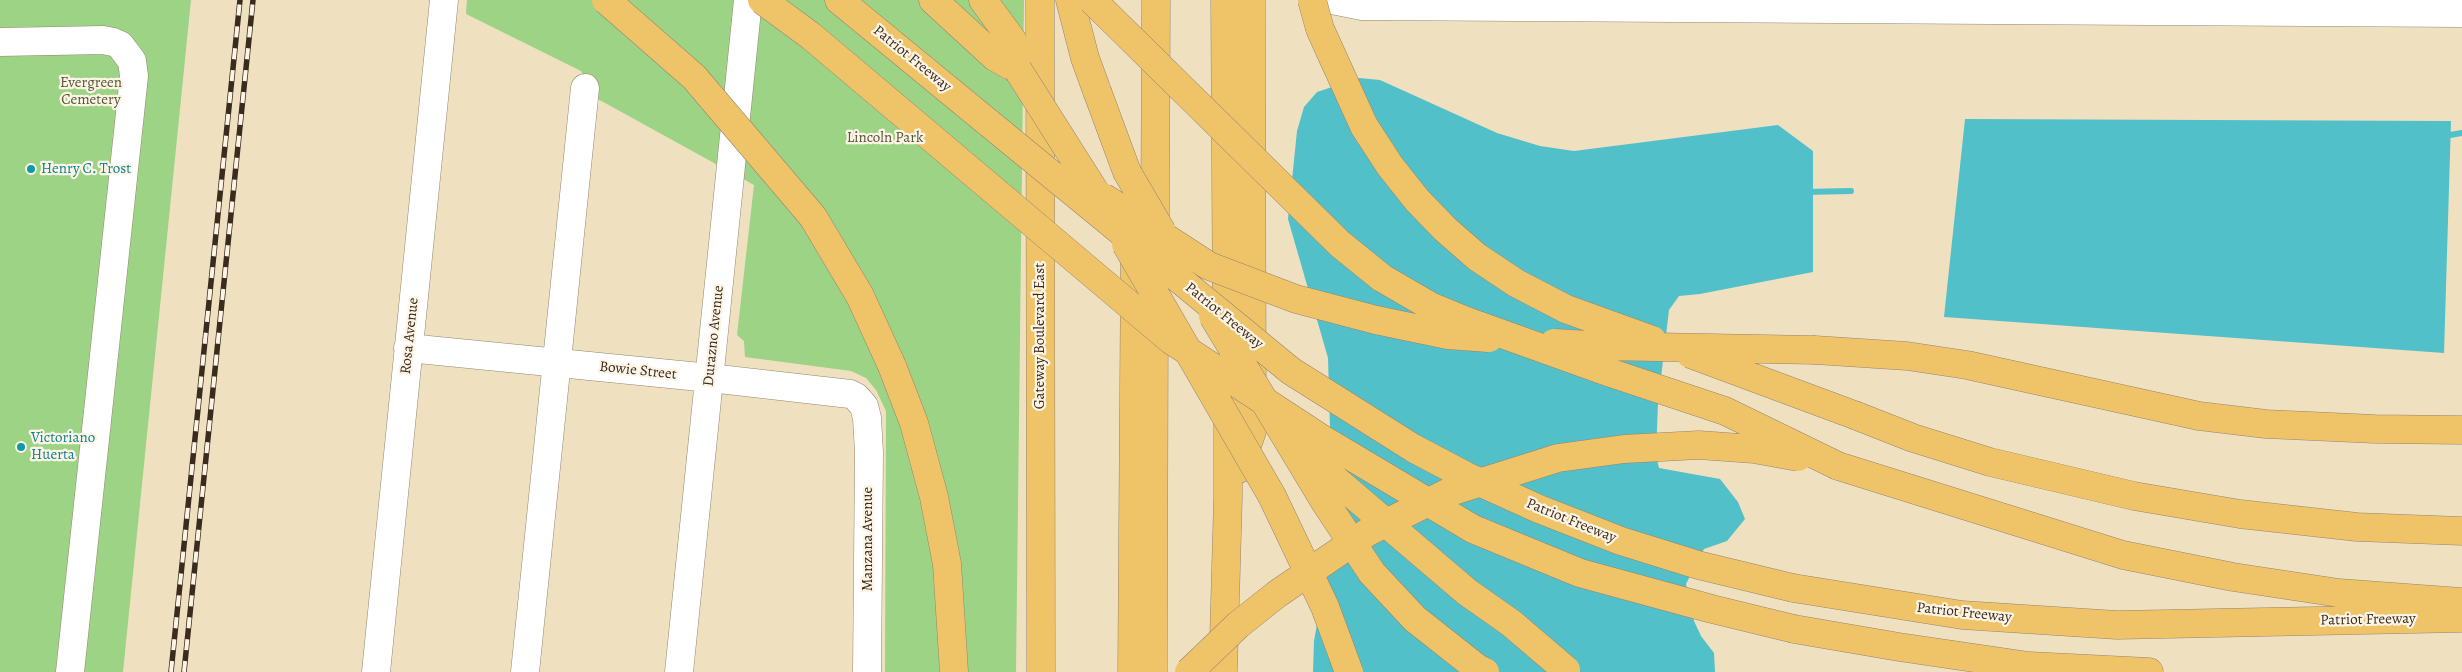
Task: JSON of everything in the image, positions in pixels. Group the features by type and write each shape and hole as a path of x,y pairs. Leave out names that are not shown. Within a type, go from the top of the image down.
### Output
{"main road":[{"path":"606,0 700,84 813,216 860,296 892,366 914,423 934,497 947,564 954,672"},
{"path":"762,0 811,36 1467,592 1510,623 1568,671"},
{"name":"Patriot Freeway","path":"839,0 1291,371 1413,448 1466,476 1539,509 1621,541 1698,565 1793,588 1962,615 2117,625 2462,618"},
{"path":"933,0 995,56 1018,70"},
{"path":"983,0 1013,41 1018,70 1111,217 1272,496 1325,607 1349,672"},
{"name":"Gateway Boulevard East","path":"1040,0 1041,672"},
{"path":"1070,0 1084,58 1127,172 1324,502 1372,573 1409,613 1477,668 1485,672"},
{"path":"1092,0 1340,244 1382,278 1432,307 1466,321 1610,373 1725,411 1838,466"},
{"path":"1312,0 1320,29 1364,126 1390,166 1417,200 1445,230 1477,257 1516,283 1566,309 1913,438 1990,462 2134,496 2240,514 2358,527 2462,531"},
{"path":"1223,672 1238,10"},
{"path":"1132,672 1136,142 1156,23"},
{"path":"1153,672 1156,23"},
{"path":"990,124 1209,266 1296,299 1376,320 1448,335 1604,346 1815,350 1907,356 1967,365 2199,416 2266,424 2375,429 2462,430"},
{"path":"1171,340 1322,438 1473,529 1580,573 1794,629 2029,666 2149,672"},
{"path":"1189,672 1230,632 1277,594 1368,532 1447,493 1558,458 1665,445 1754,449 1838,466 2124,555 2233,577 2339,593 2462,602"}],"street":[{"name":"Rosa Avenue","path":"376,672 444,0"},
{"name":"Durazno Avenue","path":"679,672 748,0"},
{"path":"1332,0 1362,6 1935,5 2462,13"},
{"path":"0,42 103,40 113,42 120,45 132,61 134,76 70,672"},
{"path":"525,672 585,88"},
{"name":"Bowie Street","path":"408,348 850,394 864,406"},
{"name":"Manzana Avenue","path":"864,406 867,418 869,452 867,672"}],"green space":[{"name":"Evergreen Cemetery","path":"0,0 191,0 123,672 0,672"},
{"name":"Lincoln Park","path":"467,0 1024,0 1016,672 885,672 886,411 876,390 866,378 851,371 745,357 744,341 737,335 754,185 596,98 581,71 466,14"}],"water":[{"path":"1359,78 1380,80 1497,133 1540,146 1574,151 1778,125 1813,151 1813,272 1700,294 1679,296 1669,310 1658,403 1656,455 1659,468 1720,479 1738,502 1745,519 1727,541 1704,549 1686,584 1694,621 1701,636 1714,653 1715,672 1313,672 1314,641 1333,534 1328,358 1288,219 1297,131 1304,107 1317,92"},
{"path":"1965,119 2451,121 2444,353 1944,317"}],"waterway":[{"path":"2444,136 2462,133"},
{"path":"1804,192 1851,191"}],"railway":[{"path":"171,672 240,0"},
{"path":"184,672 253,0"}],"place":[{"name":"Henry C. Trost","path":"31,169"},
{"name":"Victoriano Huerta","path":"21,447"}]}
